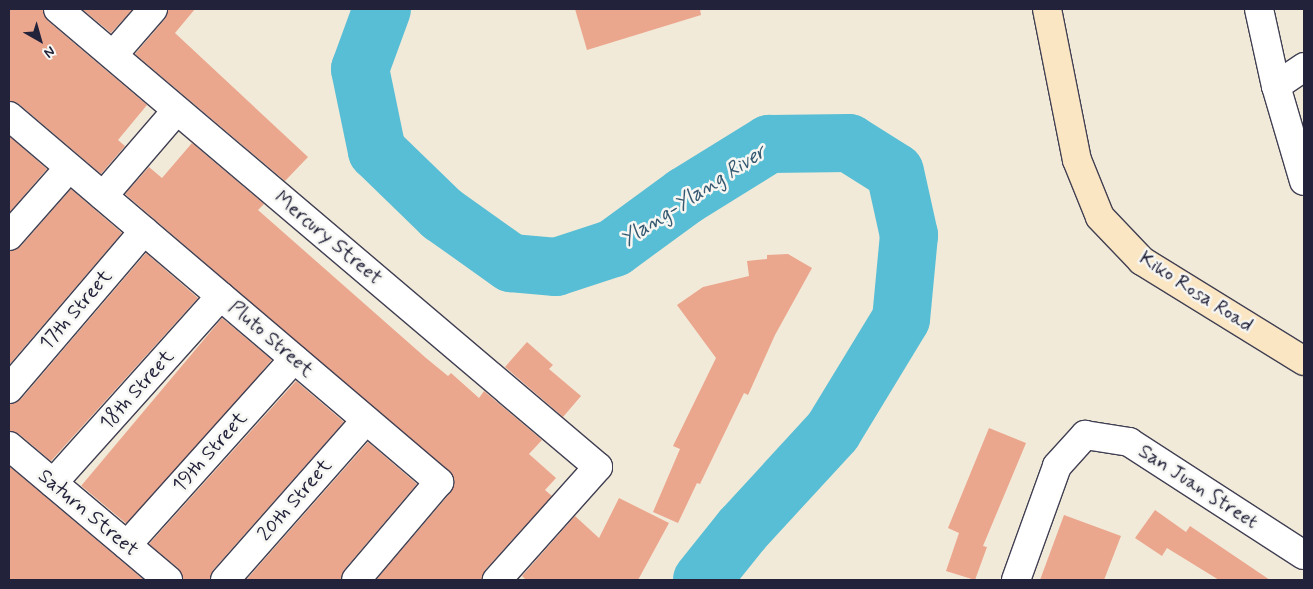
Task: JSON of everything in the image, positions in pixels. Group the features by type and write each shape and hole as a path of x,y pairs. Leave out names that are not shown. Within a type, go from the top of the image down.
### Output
{"street":[{"name":"Mercury Street","path":"58,9 598,467 497,580"},
{"path":"113,55 153,9"},
{"name":"Kiko Rosa Road","path":"1048,9 1077,160 1100,217 1142,261 1304,361"},
{"path":"1259,9 1276,86 1304,181"},
{"path":"1276,86 1304,68"},
{"path":"103,196 177,110"},
{"name":"Pluto Street","path":"9,116 439,482 356,580"},
{"path":"9,236 69,168"},
{"name":"17th Street","path":"9,389 144,231"},
{"name":"18th Street","path":"53,483 221,296"},
{"name":"19th Street","path":"127,545 294,359"},
{"name":"20th Street","path":"225,580 366,420"},
{"name":"San Juan Street","path":"1016,580 1057,466 1085,435 1129,442 1304,555"},
{"name":"Saturn Street","path":"9,446 168,580"}],"building":[{"path":"9,9 43,9 48,21 147,105 118,140 125,146 101,174 19,104 9,101"},
{"path":"82,9 133,9 111,33"},
{"path":"168,9 195,9 175,33 308,157 285,181 135,54 165,19"},
{"path":"575,9 700,9 701,15 587,50"},
{"path":"9,136 47,169 9,213"},
{"path":"192,143 264,204 258,210 426,358 448,376 451,373 479,398 484,391 542,440 529,454 556,478 545,490 552,496 485,570 481,580 376,580 451,492 453,476 125,194 149,167 162,178"},
{"path":"71,189 122,233 9,365 9,251 21,246"},
{"path":"146,253 198,298 51,461 19,434 9,431 9,404 21,399"},
{"path":"788,254 812,268 775,335 748,395 744,393 700,484 697,483 678,523 653,512 680,449 673,446 716,358 677,305 703,287 749,276 747,261 767,259 767,255"},
{"path":"222,318 272,360 131,528 81,486"},
{"path":"527,342 553,365 549,369 581,396 563,417 505,367"},
{"path":"296,381 344,422 213,570 210,580 183,580 178,568 149,544"},
{"path":"989,428 1026,443 983,546 987,547 975,580 946,571 959,533 948,528"},
{"path":"368,442 417,484 344,570 341,580 246,580"},
{"path":"9,466 144,580 9,580"},
{"path":"619,498 669,523 638,580 526,580 522,576 575,516 599,538"},
{"path":"1155,510 1186,532 1190,526 1270,580 1219,580 1167,548 1162,556 1135,538"},
{"path":"1064,515 1121,536 1104,580 1040,580"}],"waterway":[{"name":"Ylang-Ylang River","path":"382,9 360,69 377,151 442,214 511,263 556,267 614,248 685,196 769,144 849,143 895,172 909,235 901,319 833,431 742,530 702,580"}]}
